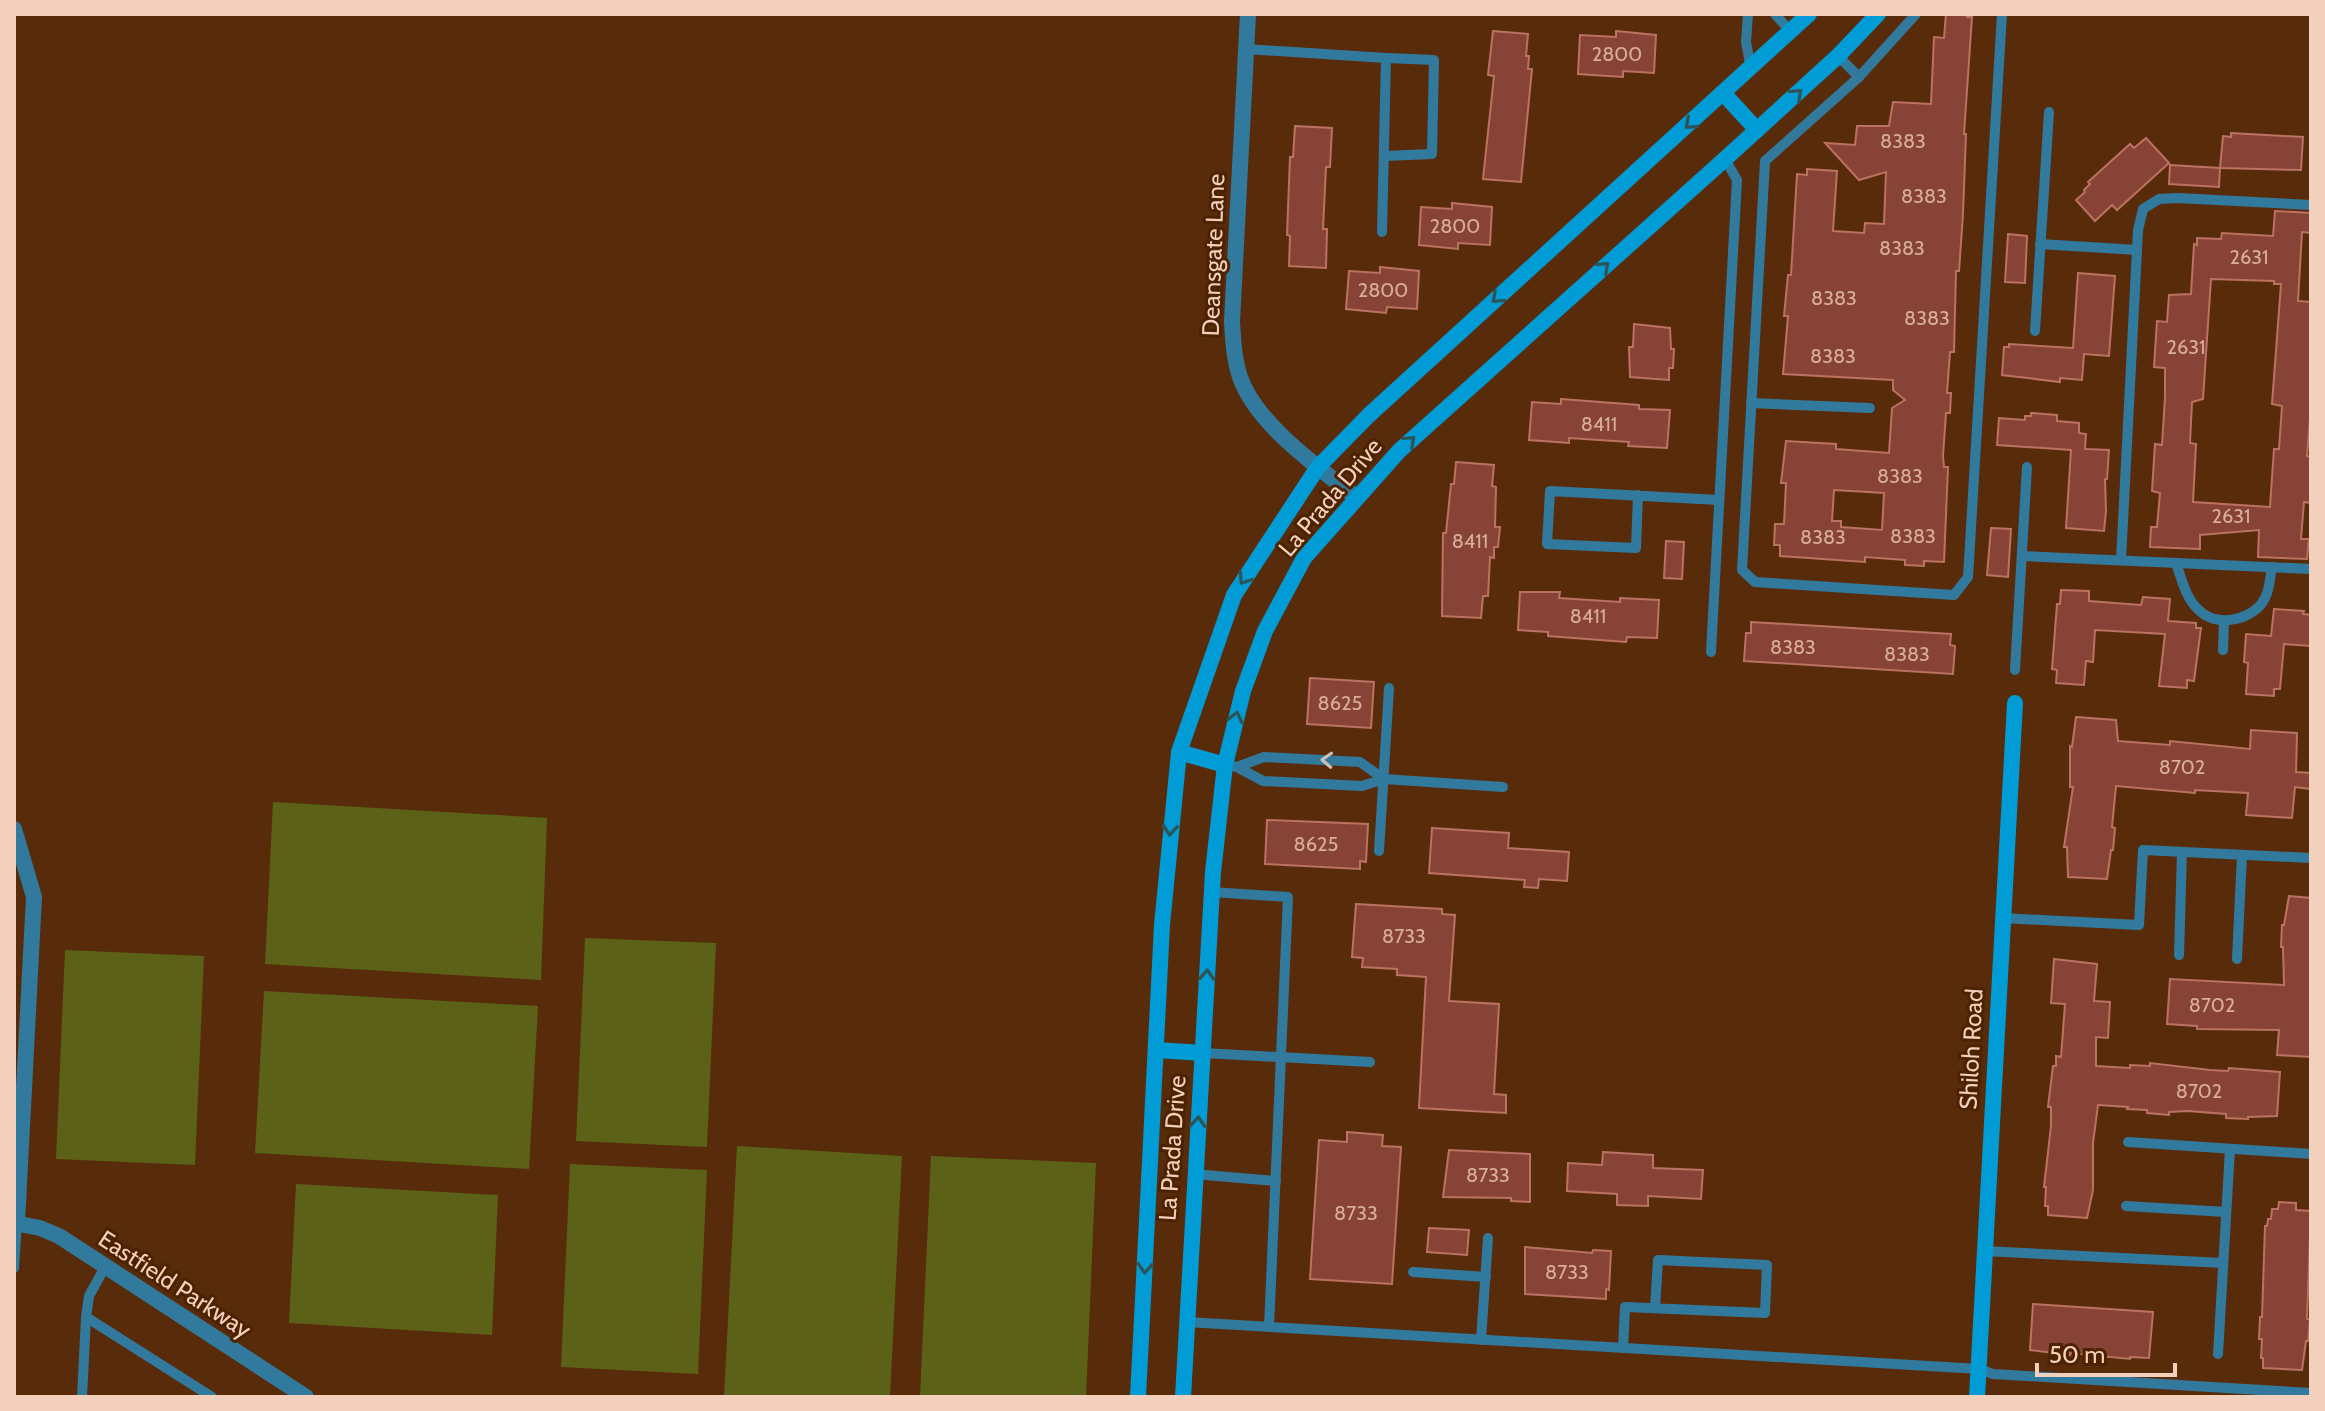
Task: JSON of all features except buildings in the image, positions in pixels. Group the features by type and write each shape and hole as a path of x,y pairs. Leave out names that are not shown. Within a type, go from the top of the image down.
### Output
{"main road":[{"name":"La Prada Drive","path":"1138,1397 1162,925 1179,752 1234,595 1318,467 1403,383 1809,14"},
{"name":"La Prada Drive","path":"1183,1397 1211,892 1243,691 1265,631 1304,558 1399,451 1757,130 1838,56 1878,14"},
{"path":"1724,94 1757,130"},
{"name":"Shiloh Road","path":"1977,1397 2015,703"},
{"path":"1179,752 1231,766"},
{"path":"1156,1050 1203,1053"}],"street":[{"name":"Deansgate Lane","path":"1248,14 1232,321 1234,354 1241,379 1252,401 1266,418 1318,467 1356,497"},
{"path":"14,829 34,897 15,1222"},
{"name":"Eastfield Parkway","path":"15,1222 59,1236 306,1397"}],"lane":[{"path":"1748,14 1746,42 1751,69"},
{"path":"1775,14 1791,32"},
{"path":"1916,14 1859,77 1765,161 1742,570 1755,582 1954,595 1968,577 2002,14"},
{"path":"1246,49 1434,60 1432,154 1384,156"},
{"path":"1838,56 1859,77"},
{"path":"1382,232 1386,58"},
{"path":"2035,331 2049,112"},
{"path":"1711,652 1737,180 1725,159"},
{"path":"2121,560 2138,230 2143,209 2159,199 2311,205"},
{"path":"2040,244 2137,250"},
{"path":"1751,403 1870,408"},
{"path":"2015,670 2027,467"},
{"path":"1638,495 1636,548 1547,544 1550,491 1638,495 1719,500"},
{"path":"2022,556 2311,569"},
{"path":"2176,563 2187,595 2202,614 2224,622 2249,615 2265,599 2272,567"},
{"path":"2223,650 2224,622"},
{"path":"1379,851 1389,688"},
{"path":"1231,766 1264,757 1360,762 1384,779"},
{"path":"1231,766 1263,781 1362,786 1384,779 1503,787"},
{"path":"2002,918 2139,925 2143,850 2311,858"},
{"path":"2179,955 2182,852"},
{"path":"2237,959 2242,855"},
{"path":"1211,892 1288,897 1269,1327"},
{"path":"1203,1053 1370,1062"},
{"path":"2128,1142 2311,1154"},
{"path":"2218,1354 2230,1149"},
{"path":"1194,1174 1276,1181"},
{"path":"2126,1206 2226,1212"},
{"path":"14,1268 15,1222"},
{"path":"1481,1340 1488,1238"},
{"path":"1984,1251 2223,1263"},
{"path":"1623,1348 1625,1307 1765,1313 1767,1265 1658,1260 1655,1308"},
{"path":"82,1397 89,1296 105,1267"},
{"path":"1413,1272 1486,1277"},
{"path":"86,1317 212,1397"},
{"path":"1186,1322 1979,1369 1993,1374 2311,1393"}],"green space":[{"path":"273,802 547,818 541,980 265,964"},
{"path":"585,938 716,943 707,1147 576,1141"},
{"path":"65,950 204,956 195,1165 56,1159"},
{"path":"264,991 538,1006 529,1169 255,1153"},
{"path":"737,1146 902,1156 890,1397 724,1397"},
{"path":"931,1156 1096,1163 1086,1397 920,1397"},
{"path":"570,1164 707,1170 698,1374 561,1367"},
{"path":"296,1184 498,1195 492,1335 289,1323"}]}
